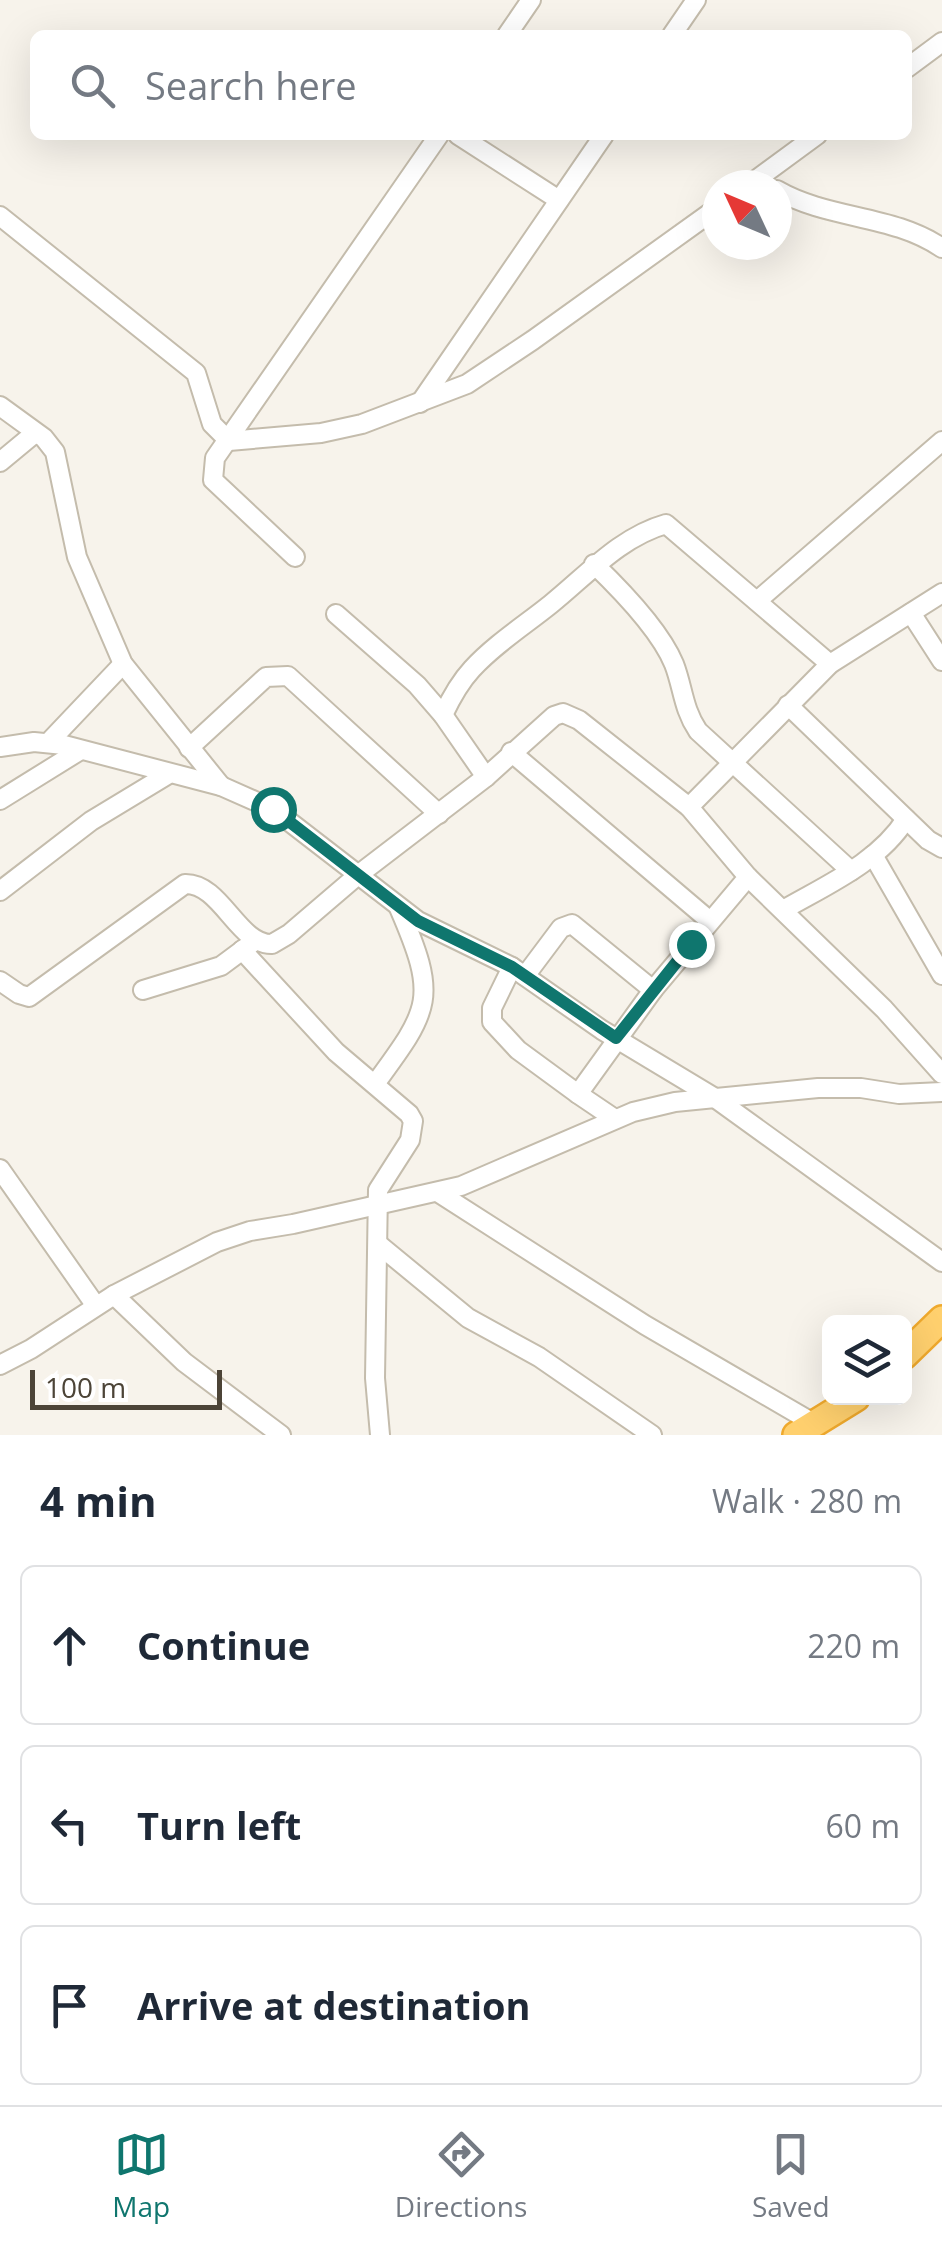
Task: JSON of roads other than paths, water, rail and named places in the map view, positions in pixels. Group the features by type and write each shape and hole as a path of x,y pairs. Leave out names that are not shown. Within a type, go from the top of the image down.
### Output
{"highway":[{"path":"912,1348 942,1319"},
{"path":"806,1429 845,1405"}],"street":[{"path":"510,30 531,0"},
{"path":"675,30 696,0"},
{"path":"912,64 942,42"},
{"path":"295,557 213,480 215,458 435,140"},
{"path":"466,140 559,200"},
{"path":"420,404 601,140"},
{"path":"774,170 811,140"},
{"path":"792,199 819,209 896,226 942,248"},
{"path":"0,216 196,373 212,424 228,441"},
{"path":"228,441 349,427 467,384 702,219"},
{"path":"0,406 49,443 60,462 77,557 122,664 221,786"},
{"path":"0,462 35,433"},
{"path":"757,601 942,440"},
{"path":"443,715 456,688 473,668 594,564 655,528 671,525 830,664"},
{"path":"594,564 668,651 676,668 683,704 698,731 851,871"},
{"path":"689,807 830,664 942,594"},
{"path":"911,613 942,661"},
{"path":"336,614 384,654 443,715 486,777"},
{"path":"48,743 122,664"},
{"path":"189,748 266,678 288,676 439,814"},
{"path":"788,705 928,840 942,848"},
{"path":"143,990 221,966 249,945 272,944 289,934 358,875 486,777 554,716 571,715 689,807 748,877 884,1009 942,1074"},
{"path":"0,746 48,743 221,786 273,809 398,908 518,972 715,1098 942,1262"},
{"path":"0,800 79,751"},
{"path":"511,752 710,921"},
{"path":"0,891 90,821 167,775"},
{"path":"782,910 873,855 890,842 906,819"},
{"path":"873,855 942,974"},
{"path":"578,1094 653,990 748,877"},
{"path":"0,980 30,997 185,884 202,887 336,1052 409,1114 413,1121 410,1140 381,1183 375,1378 379,1435"},
{"path":"375,1084 416,1026 425,1002 416,950 398,908"},
{"path":"615,1119 518,1050 492,1022 492,1008 518,972 561,928 572,924 653,990"},
{"path":"0,1365 166,1266 250,1231 438,1192 652,1106 818,1088 861,1088 899,1094 942,1092"},
{"path":"0,1169 96,1306"},
{"path":"438,1192 806,1429"},
{"path":"378,1244 468,1318 539,1357 652,1435"},
{"path":"114,1296 184,1362 281,1435"}]}
